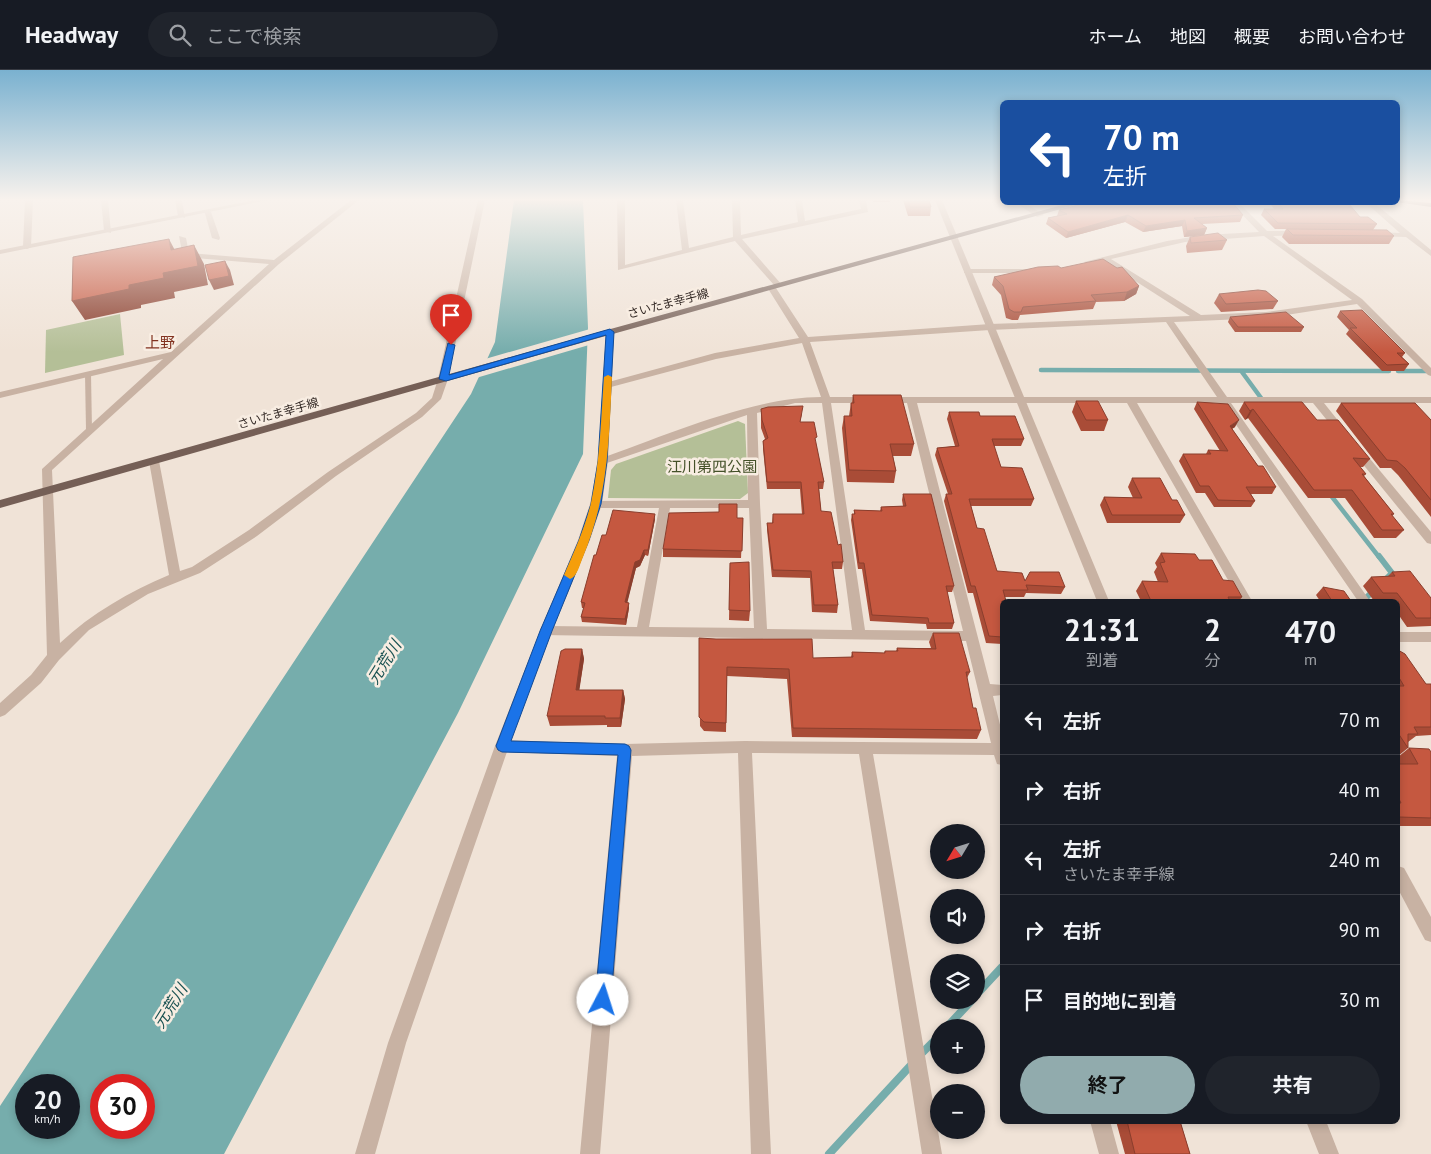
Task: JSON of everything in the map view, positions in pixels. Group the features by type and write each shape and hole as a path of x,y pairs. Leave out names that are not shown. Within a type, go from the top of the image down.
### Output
{"main road":[{"name":"さいたま幸手線","path":"0,504 154,462 604,333 910,251"}],"street":[{"path":"185,251 186,255 276,262"},
{"path":"54,656 47,469 291,251"},
{"path":"0,711 36,679 54,656 85,627 144,592 196,570 252,533 332,474 419,415 436,399 447,378 472,251"},
{"path":"621,251 621,268 691,251"},
{"path":"747,251 775,286 805,340 826,399 859,634"},
{"path":"959,251 1102,599"},
{"path":"1079,264 1133,251"},
{"path":"1289,251 1359,301 1431,373"},
{"path":"1105,258 1199,318"},
{"path":"967,271 1043,271"},
{"path":"608,385 715,356 805,340 990,327 1266,315 1359,301"},
{"path":"1168,319 1363,599"},
{"path":"364,1154 397,1043 502,746 546,631 584,540 596,504 603,461 608,385 604,333"},
{"path":"0,395 174,354"},
{"path":"911,399 1000,750"},
{"path":"603,461 752,411 795,400 1431,400"},
{"path":"1130,400 1245,599"},
{"path":"1316,400 1431,540"},
{"path":"1408,400 1420,412"},
{"path":"752,411 754,504 761,633"},
{"path":"154,462 176,577"},
{"path":"596,504 754,504"},
{"path":"642,632 665,504"},
{"path":"546,631 970,636"},
{"path":"1400,637 1431,637"},
{"path":"986,690 1000,690"},
{"path":"502,746 625,750 745,747 865,748 1000,754"},
{"path":"745,747 761,1154"},
{"path":"865,748 932,1154"},
{"path":"590,1154 625,750"},
{"path":"1400,878 1431,934"},
{"path":"1101,1124 1108,1154"},
{"path":"1317,1124 1329,1154"}],"lane":[{"path":"88,374 89,430"}],"green space":[{"path":"120,314 124,355 45,373 46,330"},
{"name":"江川第四公園","path":"738,421 745,424 748,493 740,499 608,498 611,470 616,464"}],"water":[{"name":"元荒川","path":"507,251 585,251 588,328 583,454 458,713 224,1154 0,1154 0,1106 15,1083 15,1139 80,1139 80,1074 21,1074 471,394 495,342"}],"pier":[{"path":"590,329 589,345 476,378 485,359"}],"building":[{"path":"107,251 195,251 198,266 163,273 164,278 129,285 129,289 72,301 73,257"},
{"path":"1103,259 1117,268 1122,267 1139,286 1127,292 1091,295 1096,301 1023,307 1021,312 1014,312 1009,309 1003,286 994,277 1038,267 1058,266 1061,268"},
{"path":"225,261 229,276 209,280 205,265"},
{"path":"1258,290 1266,291 1278,301 1226,304 1219,294"},
{"path":"1362,310 1405,353 1397,353 1409,364 1387,365 1350,328 1357,328 1340,311"},
{"path":"1286,312 1304,327 1238,327 1230,317"},
{"path":"853,395 901,395 914,444 890,444 896,471 849,470 844,416 852,416 851,403 854,403"},
{"path":"1076,401 1098,401 1108,420 1086,420"},
{"path":"1197,402 1228,404 1239,420 1230,426 1258,466 1263,466 1276,487 1246,487 1255,501 1218,500 1209,486 1200,486 1183,454 1211,454 1208,450 1228,451"},
{"path":"1244,402 1302,402 1317,420 1338,420 1370,459 1353,458 1366,474 1362,474 1394,514 1391,514 1404,530 1382,530 1352,490 1314,490 1253,409 1250,411"},
{"path":"1341,403 1415,403 1431,420 1431,500 1405,468 1397,461 1387,460"},
{"path":"803,406 800,422 814,422 817,437 815,438 824,482 818,482 821,511 831,512 838,545 841,544 843,562 832,562 838,605 814,605 811,571 773,570 767,523 773,523 773,514 804,514 801,482 767,482 763,441 768,438 762,420 761,409"},
{"path":"949,412 979,412 980,416 1015,416 1024,439 992,439 1001,467 1022,468 1034,499 969,499 977,528 984,529 997,571 1022,573 1025,581 1030,572 1059,572 1065,587 1026,585 1028,590 1003,590 1005,599 1000,599 1000,637 989,636 975,586 971,586 946,494 952,494 937,448 959,446"},
{"path":"1132,478 1160,478 1172,500 1177,500 1185,515 1112,515 1104,497 1142,498"},
{"path":"903,494 931,494 954,586 946,586 954,623 929,623 928,618 872,615 864,563 859,563 852,514 855,514 854,510 882,511 881,507 906,506"},
{"path":"719,504 737,504 737,518 743,518 742,551 663,549 669,513 719,512"},
{"path":"613,510 655,514 648,550 644,550 640,560 635,562 625,602 629,603 625,619 581,617 585,603 581,602 594,555 596,555 602,535 606,535"},
{"path":"1161,553 1195,554 1199,560 1212,560 1223,580 1233,581 1242,597 1228,597 1229,599 1150,599 1142,581 1168,582 1160,563 1165,562"},
{"path":"749,562 750,611 729,610 730,563"},
{"path":"1410,571 1431,598 1431,618 1416,618 1397,593 1383,593 1371,577 1395,576 1392,572"},
{"path":"1323,587 1344,591 1350,599 1331,599"},
{"path":"933,633 959,633 970,672 966,672 973,708 976,708 981,730 793,728 789,669 727,667 726,723 704,722 699,717 699,638 812,639 813,658 853,657 852,652 885,653 885,651 898,651 897,648 936,649"},
{"path":"565,649 582,649 576,690 623,690 620,718 605,718 605,716 547,716 561,651"},
{"path":"1400,651 1405,654 1426,684 1431,684 1431,727 1414,727 1418,734 1408,734 1408,748 1400,736 1400,686 1404,686 1400,679"},
{"path":"1409,748 1429,749 1431,752 1431,818 1400,817 1400,764 1418,764"},
{"path":"1128,1124 1181,1124 1190,1154 1135,1154"}],"waterway":[{"path":"1041,370 1389,371"},
{"path":"1398,371 1431,371"},
{"path":"1242,372 1264,402"},
{"path":"1329,493 1379,557"},
{"path":"1379,556 1392,573 1387,578"},
{"path":"1365,599 1375,589"},
{"path":"985,985 1000,969"},
{"path":"954,1019 964,1009"},
{"path":"920,1055 930,1045"},
{"path":"829,1154 912,1064"}],"slow traffic":[{"path":"570,575 596,504 603,461 608,377"}],"district":[{"name":"上野","path":"160,342"}],"route":[{"path":"451,345 443,379 610,332 603,461 596,504 584,540 546,631 502,746 625,750 603,1000"}]}
